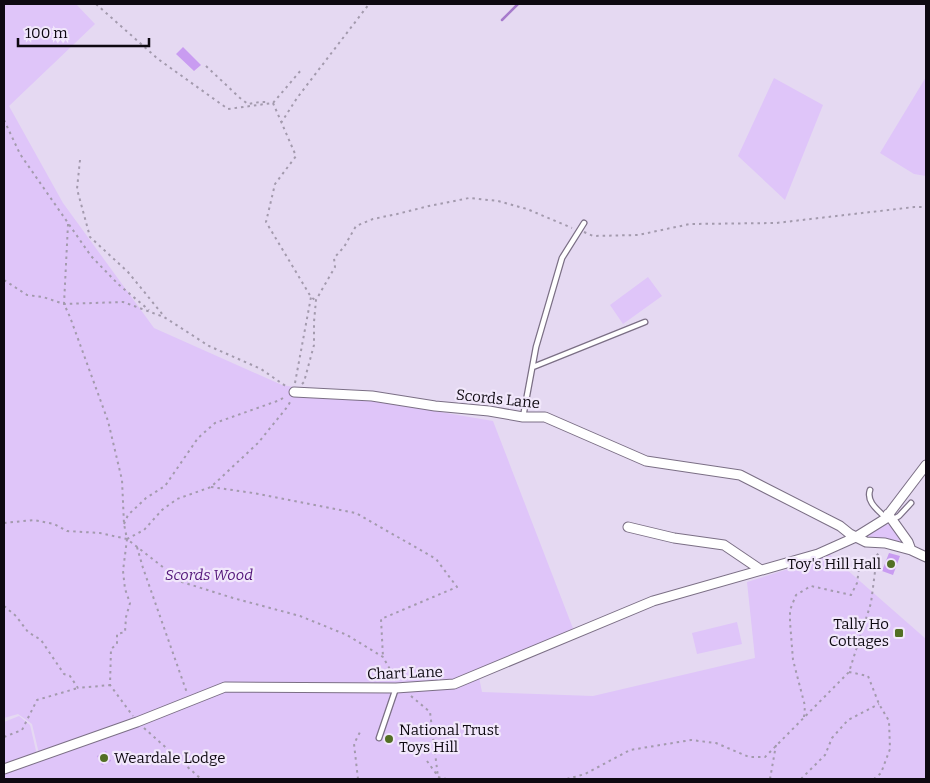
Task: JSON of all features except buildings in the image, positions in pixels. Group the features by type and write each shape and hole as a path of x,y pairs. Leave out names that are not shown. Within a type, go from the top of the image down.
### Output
{"street":[{"name":"Scords Lane","path":"294,392 372,396 435,406 545,417 646,461 740,475 840,526 866,542 885,543 911,550 926,557"},
{"path":"911,550 908,542 889,517 926,464"},
{"name":"Chart Lane","path":"4,768 137,722 225,687 398,688 454,684 653,601 818,554 856,537 889,517"},
{"path":"628,527 674,538 724,545 761,570"}],"lane":[{"path":"522,416 536,347 562,258 584,223"},
{"path":"532,367 646,322"},
{"path":"870,490 868,492 869,498 874,506 889,517 899,516 911,503"},
{"path":"379,738 398,688"}],"path":[{"path":"96,4 158,59 228,109 273,103 302,69"},
{"path":"282,123 297,98 369,4"},
{"path":"206,66 248,104 260,102 273,103"},
{"path":"273,103 296,156 275,184 266,222 310,297 316,300"},
{"path":"4,120 20,154 91,256 118,284 151,312"},
{"path":"80,160 77,189 90,237 128,272 164,317"},
{"path":"124,524 128,515 146,498 165,486 198,438 215,423 280,400 294,392 304,382 314,345 316,300 335,267 334,258 344,247 356,226 373,219 469,198 527,209 593,236 638,235 690,224 776,223 926,207"},
{"path":"68,224 64,304 108,421 122,480 124,524 127,539 123,571 125,589 130,603 126,616 125,632 118,634 117,644 111,649 110,685 137,722 201,779"},
{"path":"4,280 27,295 43,297 64,304 123,302 164,317 209,346 260,369 294,392"},
{"path":"127,539 144,530 162,510 177,499 211,487 258,443 288,406 294,392 310,297"},
{"path":"211,487 253,493 356,513 436,559 457,586 381,619 383,657 398,688 430,712 439,778"},
{"path":"4,523 34,520 54,524 67,531 100,533 127,539 182,582 300,616 348,635 383,657"},
{"path":"137,547 189,701"},
{"path":"566,779 585,774 630,750 692,740 716,743 749,757 765,757 849,672 870,604 877,556 870,562 864,562 859,569 857,583 851,595 811,586 796,595 790,610 790,622 793,660 804,706 804,717"},
{"path":"4,606 16,616 28,632 42,640 64,674 70,676 78,688"},
{"path":"849,672 868,676 888,721 890,749 881,773 874,779"},
{"path":"4,737 22,730 37,700 78,688 110,685"},
{"path":"801,779 825,755 832,738 848,720 880,704"},
{"path":"358,779 354,744 361,730"},
{"path":"770,779 776,746"},
{"path":"427,761 439,778 446,779"}],"green space":[{"name":"Scords Wood","path":"4,4 76,4 95,24 9,106 63,203 154,328 282,385 493,421 574,631 478,672 482,692 593,696 755,658 747,582 820,559 829,554 926,639 926,779 4,779 4,771 40,758 32,724 18,714 4,718"},
{"path":"926,77 926,176 914,174 880,153"},
{"path":"774,78 823,105 785,200 738,156"},
{"path":"648,277 662,296 623,324 610,305"},
{"path":"890,524 902,544 866,536 885,525"},
{"path":"737,622 742,644 697,654 692,633"},
{"path":"19,716 30,725 37,755 4,767 4,722"}],"waterway":[{"path":"502,20 518,4"}],"place":[{"name":"Toy's Hill Hall","path":"891,564"},
{"name":"Tally Ho Cottages","path":"899,633"},
{"name":"National Trust Toys Hill","path":"389,739"},
{"name":"Weardale Lodge","path":"104,758"}]}
